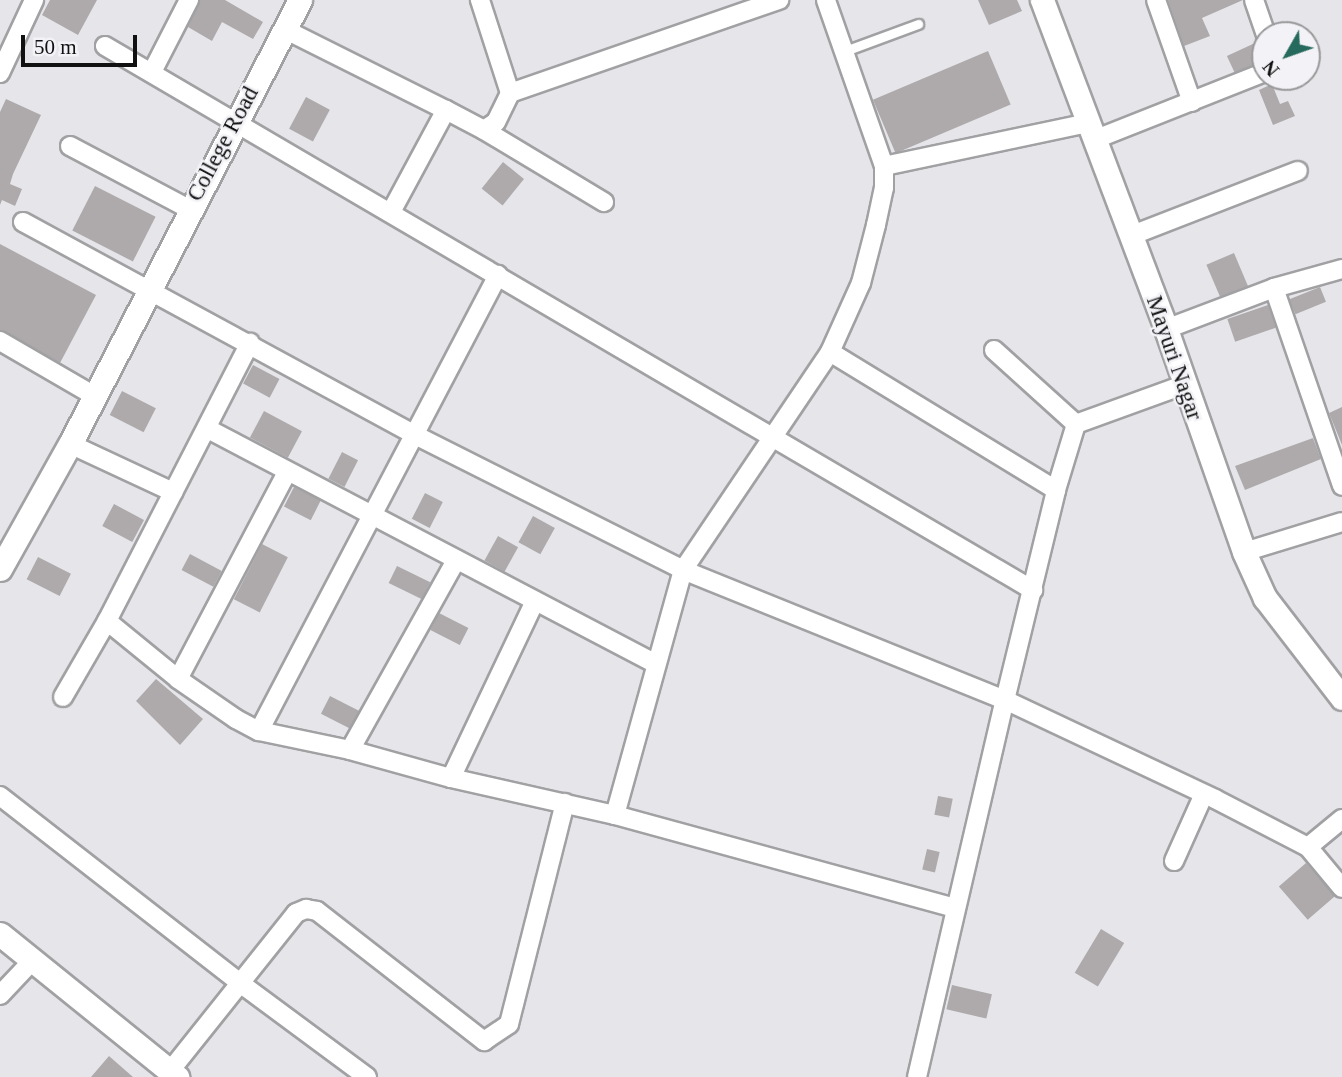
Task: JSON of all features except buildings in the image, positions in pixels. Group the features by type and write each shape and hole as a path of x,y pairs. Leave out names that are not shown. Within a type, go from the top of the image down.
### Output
{"street":[{"path":"0,73 34,0"},
{"path":"152,72 189,0"},
{"name":"College Road","path":"0,569 69,443 300,0"},
{"path":"480,0 510,93 496,122 484,130"},
{"path":"510,93 779,0"},
{"path":"615,815 683,570 830,352 861,283 884,188 884,166 826,0"},
{"name":"Mayuri Nagar","path":"1042,0 1166,329 1183,385 1244,552 1265,598 1342,698"},
{"path":"1156,0 1192,102"},
{"path":"1254,0 1261,21"},
{"path":"284,29 484,130 604,202"},
{"path":"105,46 1033,590"},
{"path":"884,166 1092,131 1192,102 1251,78"},
{"path":"391,212 446,110"},
{"path":"71,146 189,209"},
{"path":"1130,236 1298,171"},
{"path":"23,222 415,435 683,570 1005,700 1204,794 1308,847 1342,888"},
{"path":"1166,329 1274,288 1342,269"},
{"path":"259,731 498,275"},
{"path":"1274,288 1342,486"},
{"path":"0,341 93,395"},
{"path":"63,697 107,621 250,343"},
{"path":"994,350 1076,424"},
{"path":"830,352 1056,490"},
{"path":"1076,424 1183,385"},
{"path":"917,1077 1056,490 1076,424"},
{"path":"208,429 656,664"},
{"path":"69,443 173,492"},
{"path":"177,679 287,472"},
{"path":"1244,552 1342,522"},
{"path":"350,750 456,560"},
{"path":"451,778 535,601"},
{"path":"107,621 177,679 236,719 259,731 350,750 451,778 615,815 956,908"},
{"path":"1174,861 1204,794"},
{"path":"0,796 240,983 368,1077"},
{"path":"0,934 173,1074 296,913 306,909 317,911 484,1041 509,1024 565,803"},
{"path":"1308,847 1342,819"},
{"path":"0,995 33,960"}],"lane":[{"path":"845,51 918,24"}]}
